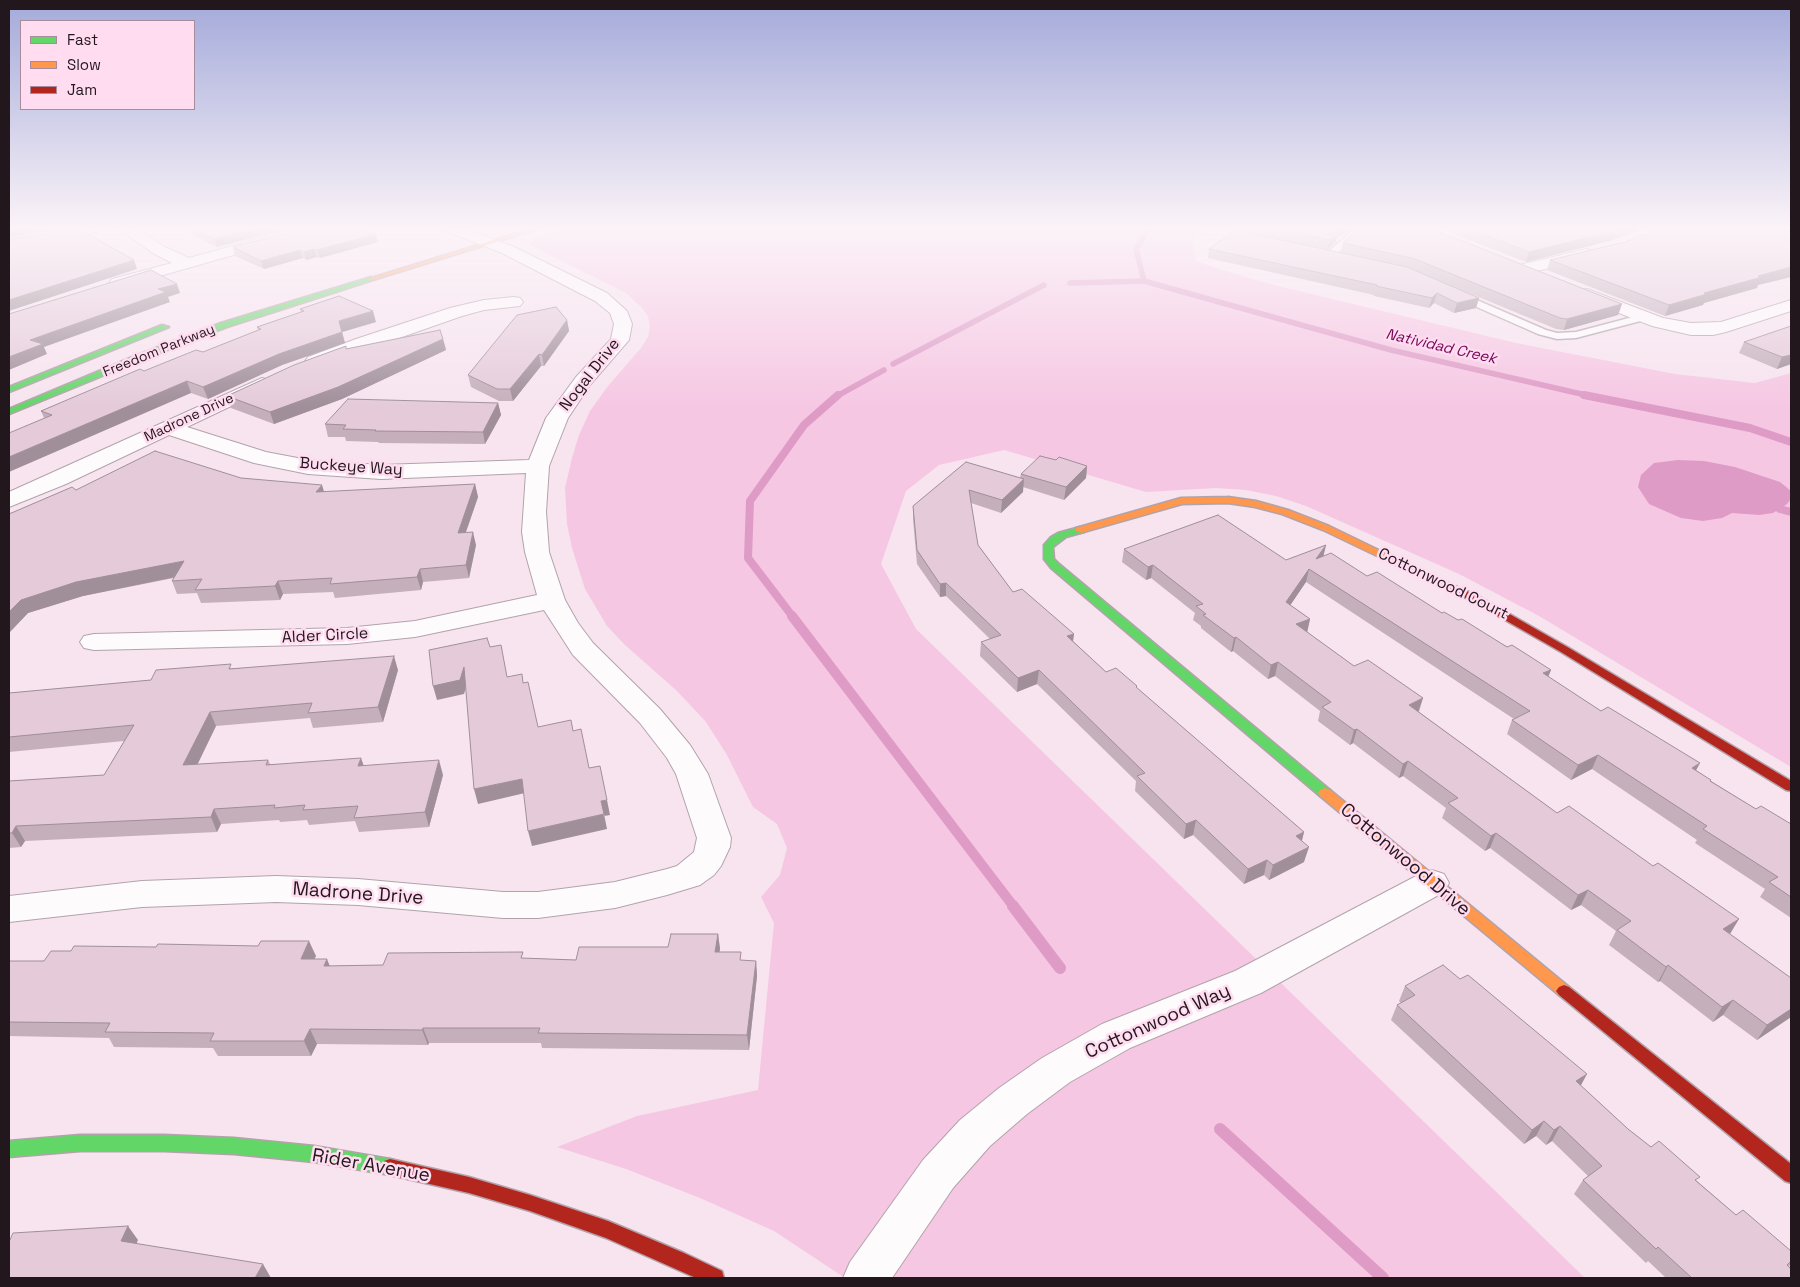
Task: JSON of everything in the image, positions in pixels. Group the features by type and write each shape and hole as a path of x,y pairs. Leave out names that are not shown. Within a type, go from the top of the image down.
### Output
{"street":[{"name":"Freedom Parkway","path":"9,412 133,360 224,325 333,287"},
{"name":"Nogal Drive","path":"582,287 601,297 618,311 623,324 620,340 583,381 557,418 538,466 534,532 543,575 552,600 565,624 583,650 650,716 679,752 692,774 714,838 713,847 702,866"},
{"path":"1571,287 1644,317 1679,327 1713,329 1791,305"},
{"name":"Madrone Drive","path":"9,500 290,371 364,343 456,312 484,305 514,302"},
{"name":"Freedom Parkway","path":"9,390 123,343 175,324"},
{"name":"Buckeye Way","path":"169,428 262,458 308,467 381,472 538,466"},
{"name":"Cottonwood Court","path":"1062,535 1181,501 1228,500 1256,504 1286,512 1326,528 1474,598 1565,650 1791,787"},
{"name":"Cottonwood Drive","path":"1062,535 1055,538 1048,547 1049,559 1055,566 1432,884 1791,1175"},
{"name":"Alder Circle","path":"94,642 357,635 415,629 552,600"},
{"name":"Madrone Drive","path":"9,910 142,894 276,889 358,892 503,905 538,905 614,895 688,876 702,866"},
{"name":"Cottonwood Way","path":"866,1278 938,1174 975,1133 1013,1101 1056,1070 1116,1036 1248,982 1432,884"},
{"name":"Rider Avenue","path":"9,1149 80,1143 164,1143 244,1147 314,1154 382,1165 469,1185 530,1203 608,1230 677,1259 715,1278"}],"lane":[{"path":"1452,292 1542,332 1557,336 1576,336 1644,317"}],"shaded area":[{"path":"614,287 1283,287 1516,343 1675,374 1755,383 1791,373 1791,767 1539,616 1459,574 1306,506 1276,496 1246,490 1216,488 1146,492 1004,450 939,465 906,491 881,564 916,629 1585,1278 845,1278 774,1231 700,1198 626,1169 557,1147 637,1116 758,1090 774,923 761,897 780,875 787,848 777,824 753,807 727,755 706,722 677,691 625,645 607,626 585,589 572,548 567,524 565,488 579,435 590,411 648,337 650,326 648,317 643,309 626,293"},
{"path":"1678,460 1704,461 1735,467 1780,482 1791,491 1791,499 1773,513 1759,515 1732,513 1722,518 1703,521 1681,518 1649,504 1638,487 1641,475 1654,463"}],"building":[{"path":"9,287 49,287 9,300"},
{"path":"96,287 165,287 158,289 166,292 30,340 43,344 9,357 9,314"},
{"path":"1381,287 1454,287 1479,298 1457,303 1437,293 1432,298"},
{"path":"1484,287 1579,287 1622,304 1567,319 1560,318"},
{"path":"1622,287 1726,287 1704,293 1707,294 1669,305"},
{"path":"339,296 373,311 339,321 342,332 279,354 203,387 187,381 9,457 9,433 52,415 41,411 140,369 144,371 196,350 203,352 261,329 257,327 304,311 300,309"},
{"path":"556,307 567,320 542,355 539,354 510,389 497,389 468,375 517,315"},
{"path":"1791,326 1791,355 1782,357 1744,342"},
{"path":"440,330 443,339 338,387 270,412 227,396 294,365 346,346 346,349"},
{"path":"348,399 498,403 483,432 375,431 343,429 346,425 325,424"},
{"path":"155,451 241,478 322,485 316,492 475,484 458,533 473,532 466,565 420,569 417,577 330,584 332,578 278,581 275,586 195,590 202,579 172,581 184,561 76,582 21,600 9,612 9,514 72,487 76,490"},
{"path":"1040,456 1056,460 1059,457 1087,466 1066,487 1021,474"},
{"path":"966,462 1024,479 1002,500 969,490 978,545 1013,592 1022,589 1074,634 1067,636 1106,672 1116,668 1137,686 1304,832 1296,836 1309,847 1273,865 1267,860 1248,869 1196,820 1186,824 1137,776 1145,773 1039,670 1018,678 981,642 1001,635 946,583 940,584 917,550 913,506"},
{"path":"1218,515 1286,560 1326,545 1316,559 1331,553 1367,576 1377,572 1442,613 1444,612 1458,620 1462,619 1507,647 1512,645 1551,670 1543,673 1601,711 1608,707 1700,763 1692,768 1710,781 1756,809 1761,806 1791,824 1791,897 1769,882 1778,877 1703,829 1707,826 1598,755 1578,765 1512,720 1530,711 1309,569 1286,602 1310,619 1296,624 1354,666 1368,660 1423,698 1409,705 1557,813 1569,806 1653,866 1658,863 1739,919 1723,929 1791,978 1791,1009 1767,1025 1733,1000 1722,1007 1668,965 1666,967 1617,930 1631,921 1588,890 1578,895 1496,833 1491,836 1448,803 1458,798 1408,761 1403,764 1357,729 1354,730 1322,707 1331,702 1278,662 1271,665 1236,637 1234,638 1203,615 1206,614 1196,606 1203,604 1153,565 1148,567 1124,549"},
{"path":"487,638 490,647 501,645 507,677 522,674 523,683 528,682 538,727 571,720 573,731 581,729 589,768 600,766 607,800 601,801 604,814 528,831 522,779 474,789 464,667 460,680 433,686 429,650"},
{"path":"394,656 378,707 308,713 312,703 210,712 183,765 268,760 266,765 361,758 358,766 439,760 425,812 354,818 358,806 303,810 305,805 274,808 275,805 214,809 211,817 16,826 12,833 9,833 9,781 104,775 134,725 9,737 9,693 151,680 156,670 231,664 229,669"},
{"path":"671,934 718,934 715,952 741,952 740,960 756,961 747,1035 538,1033 540,1028 310,1029 304,1041 210,1041 214,1033 105,1032 110,1023 9,1022 9,961 44,961 51,951 71,951 74,946 156,947 158,944 258,946 261,941 309,941 301,959 327,959 324,966 383,965 388,953 523,952 521,958 576,960 579,947 668,947"},
{"path":"1443,965 1460,979 1468,975 1587,1074 1576,1081 1628,1129 1651,1147 1659,1141 1700,1177 1695,1180 1736,1215 1743,1210 1791,1251 1791,1261 1787,1265 1791,1269 1791,1278 1692,1278 1658,1247 1656,1249 1583,1180 1602,1166 1560,1126 1554,1130 1544,1121 1532,1130 1397,1005 1415,995 1405,986"},
{"path":"128,1226 121,1241 263,1264 255,1278 9,1278 9,1242 13,1233"}],"waterway":[{"path":"893,364 1040,287"},
{"name":"Natividad Creek","path":"1166,287 1391,350 1590,396"},
{"path":"837,396 884,370"},
{"path":"793,617 748,558 750,501 804,425 838,395"},
{"name":"Natividad Creek","path":"1584,395 1750,428 1791,442"},
{"path":"1780,509 1791,512"},
{"path":"792,616 1014,907"},
{"path":"1013,906 1060,968"},
{"path":"1220,1129 1383,1278"}],"traffic: fast":[{"path":"9,412 133,360 224,325 345,287"},
{"path":"9,390 165,327"},
{"path":"1080,530 1062,535 1055,539 1048,547 1049,559 1055,566 1325,793"},
{"path":"9,1149 80,1143 164,1143 234,1146 314,1154 390,1167"}],"traffic: slow":[{"path":"1080,530 1181,501 1228,500 1256,504 1285,512 1326,528 1448,586"},
{"path":"1325,793 1564,991"}],"traffic: jam":[{"path":"1448,586 1474,598 1565,650 1791,787"},
{"path":"1564,991 1791,1175"},
{"path":"390,1167 469,1185 530,1203 608,1230 677,1259 715,1278"}]}
